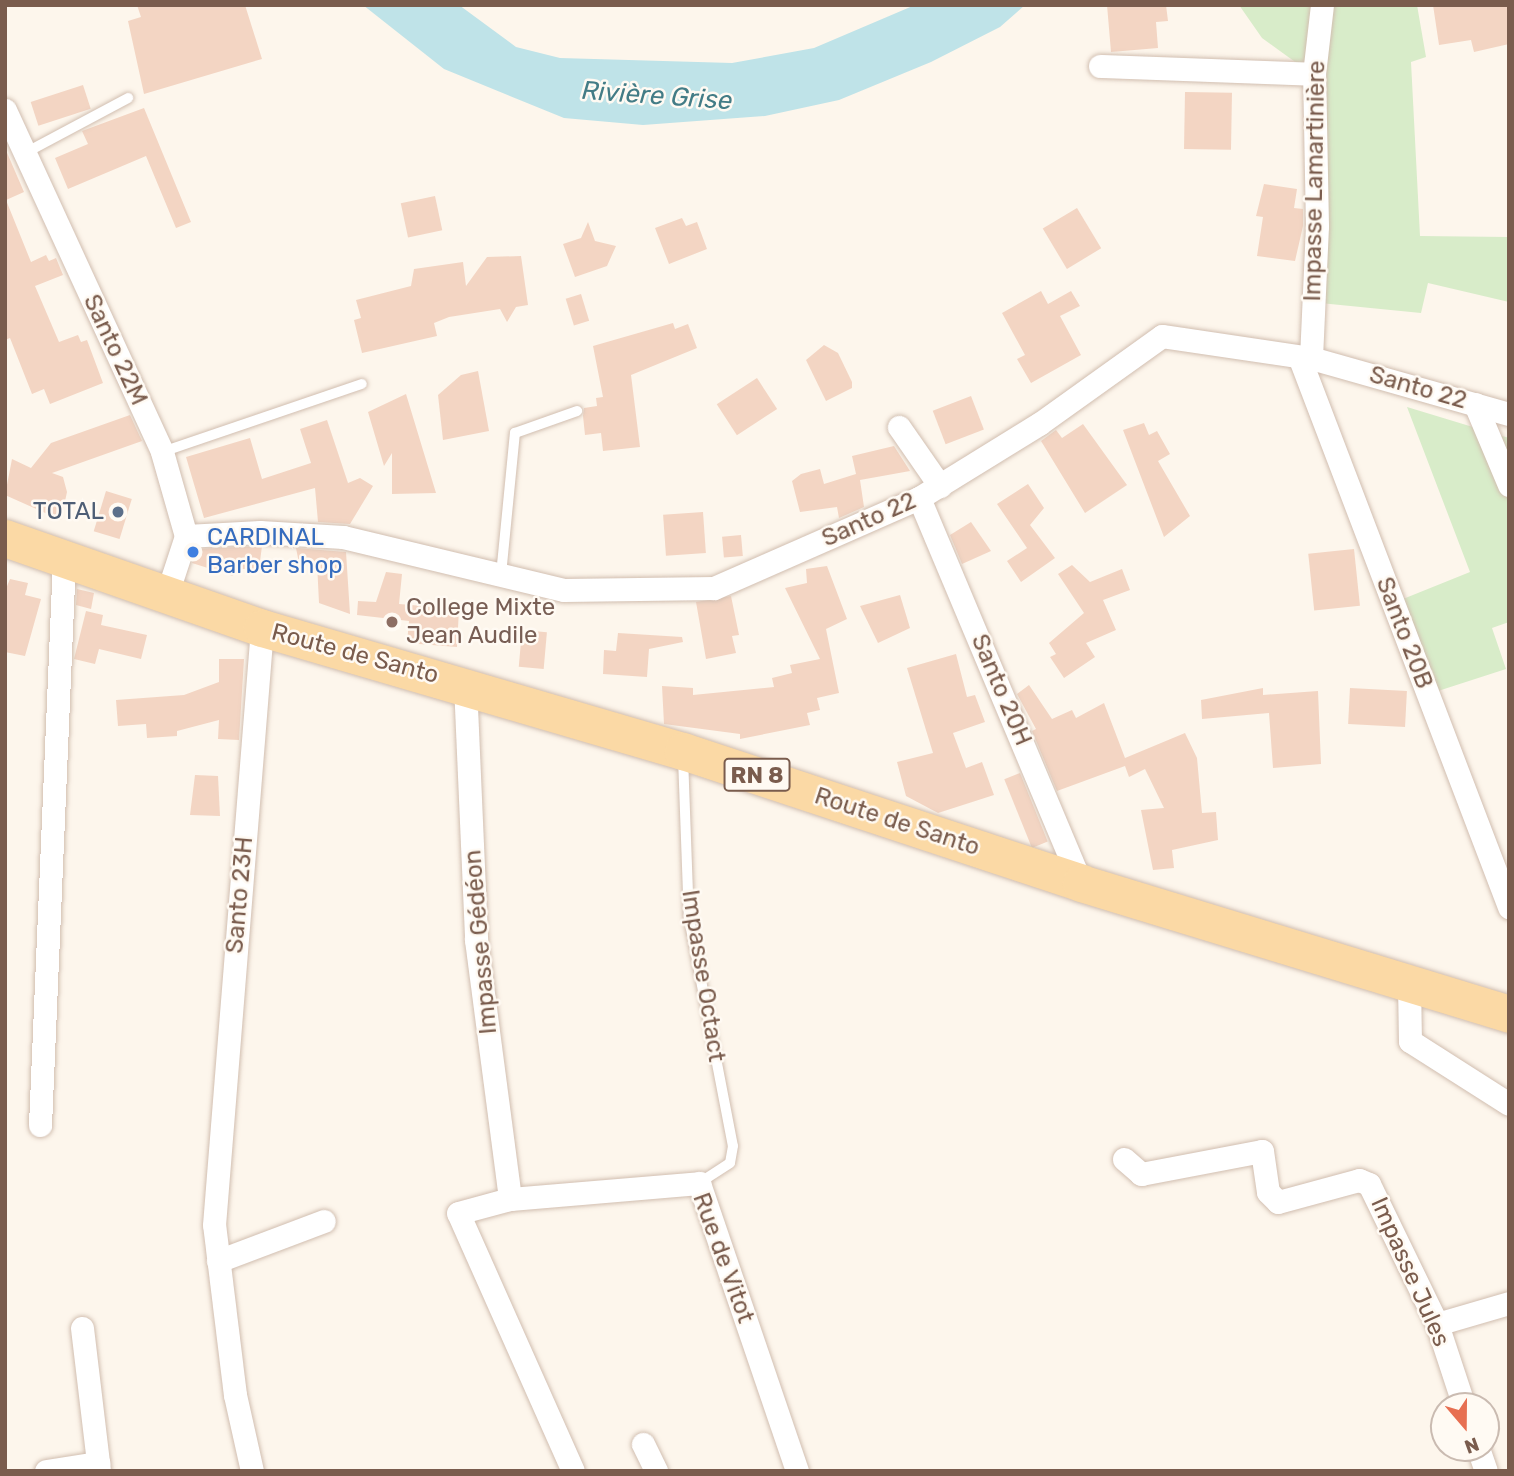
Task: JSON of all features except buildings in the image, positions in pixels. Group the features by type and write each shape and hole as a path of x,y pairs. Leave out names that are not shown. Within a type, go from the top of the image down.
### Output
{"main road":[{"name":"Route de Santo","path":"5,538 166,597 262,628 465,684 683,751 1081,883 1509,1014"}],"street":[{"name":"Impasse Lamartinière","path":"1305,358 1317,226 1314,74 1322,5"},
{"path":"1100,66 1314,74"},
{"name":"Santo 22M","path":"6,112 162,452 186,536"},
{"name":"Santo 22","path":"186,536 260,532 343,537 501,578 564,590 714,588 919,498 1039,424 1162,336 1305,358 1509,414"},
{"name":"Santo 20B","path":"1305,358 1509,907"},
{"path":"1475,404 1509,485"},
{"path":"899,428 940,486"},
{"name":"Santo 20H","path":"919,498 1081,883"},
{"path":"166,597 186,536"},
{"path":"40,1125 64,560"},
{"name":"Santo 23H","path":"252,1471 235,1395 218,1261 218,1162 262,628"},
{"name":"Impasse Gédéon","path":"465,684 476,940 510,1199"},
{"path":"1409,984 1410,1041 1509,1104"},
{"name":"Impasse Jules","path":"1124,1159 1141,1174 1262,1151 1268,1192 1279,1202 1359,1180 1369,1184 1437,1324 1459,1392"},
{"name":"Rue de Vitot","path":"573,1471 458,1213 510,1199 699,1183 797,1471"},
{"path":"218,1261 324,1222"},
{"path":"1437,1324 1509,1303"},
{"path":"46,1471 98,1467 82,1328"},
{"path":"643,1444 656,1471"}],"lane":[{"path":"25,153 128,97"},
{"path":"162,452 362,384"},
{"path":"501,578 515,433 577,411"},
{"name":"Impasse Octact","path":"683,751 688,918 733,1146 730,1163 699,1183"}],"green space":[{"path":"1239,5 1417,5 1426,57 1411,62 1420,236 1509,237 1509,302 1428,283 1421,313 1320,303 1320,80 1262,38"},
{"path":"1407,407 1509,438 1509,622 1492,628 1506,669 1438,691 1403,599 1470,572"}],"water":[{"name":"Rivière Grise","path":"363,5 459,5 516,47 560,58 732,63 814,48 915,5 1025,5 1000,27 931,62 839,100 765,116 643,125 564,118 444,69"}],"place":[{"name":"TOTAL","path":"118,512"},
{"name":"CARDINAL Barber shop","path":"193,552"},
{"name":"College Mixte Jean Audile","path":"392,622"}]}
